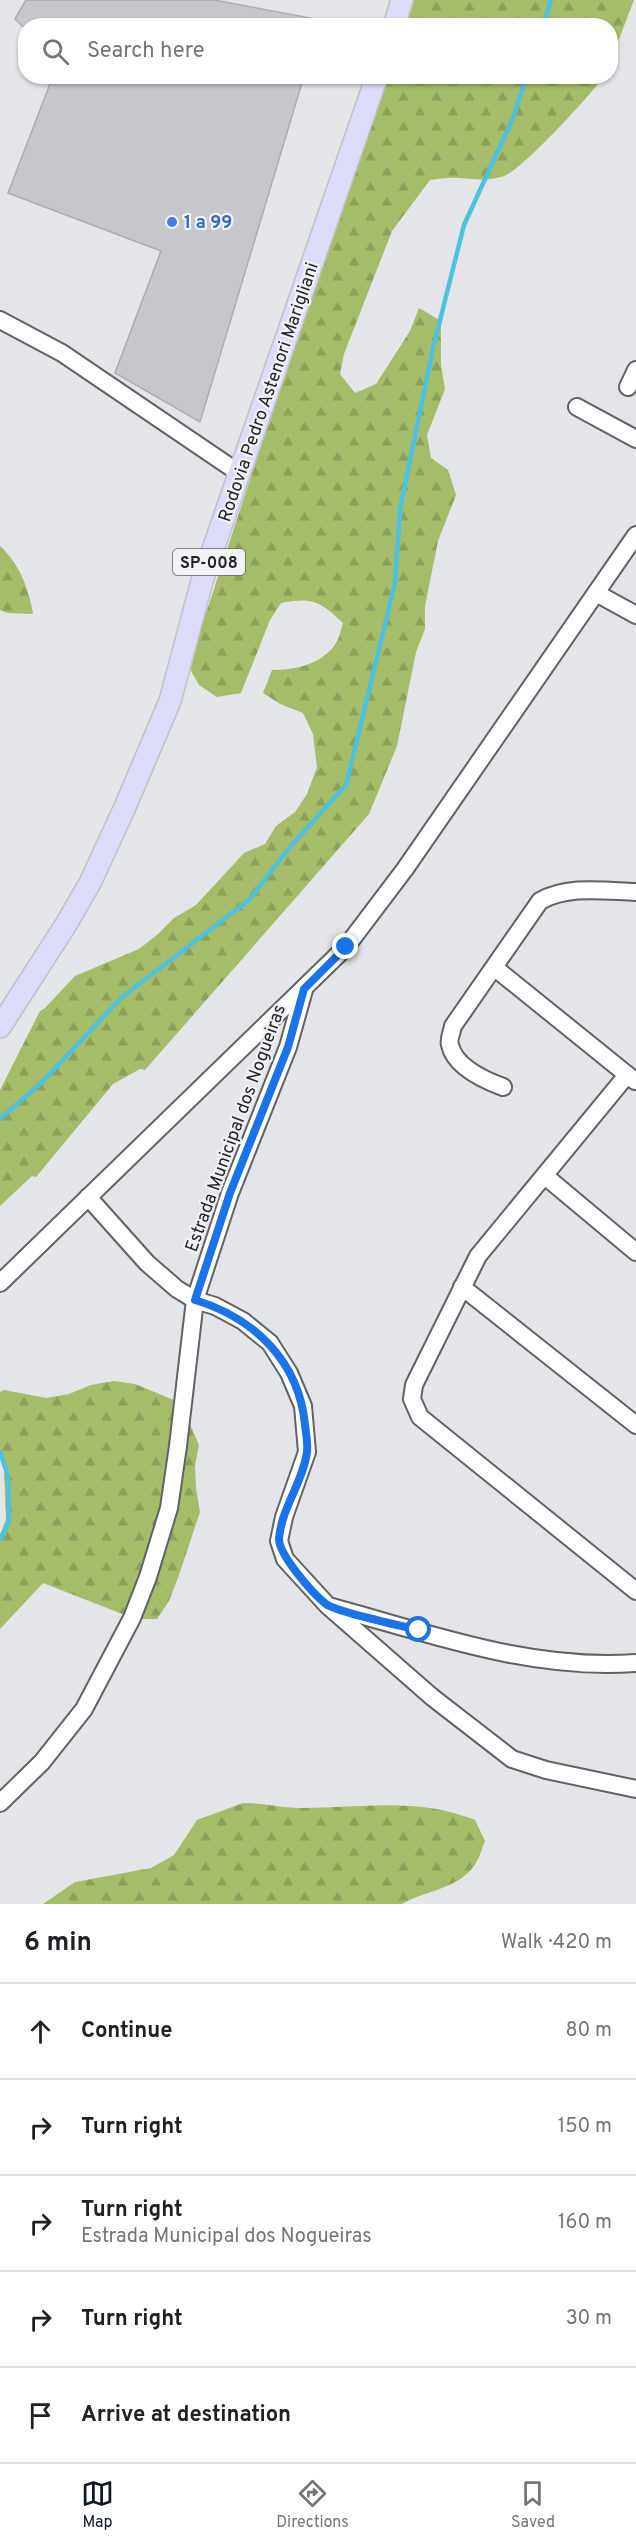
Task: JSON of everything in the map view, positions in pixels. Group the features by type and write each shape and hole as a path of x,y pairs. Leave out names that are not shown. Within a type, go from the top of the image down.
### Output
{"main road":[{"path":"396,18 402,0"},
{"name":"Rodovia Pedro Astenori Marigliani","path":"0,1027 85,892 125,807 170,701 202,582 374,84"}],"street":[{"path":"0,320 62,353 239,473"},
{"path":"628,387 636,370"},
{"path":"577,407 636,439"},
{"path":"0,1283 346,947 405,869 636,535"},
{"path":"596,593 636,615"},
{"path":"503,1087 482,1079 455,1057 449,1043 453,1026 540,901 553,894 569,891 636,891"},
{"path":"495,968 632,1078 478,1256 414,1385 412,1399 420,1418 636,1591"},
{"name":"Estrada Municipal dos Nogueiras","path":"0,1803 64,1737 84,1709 132,1618 140,1598 169,1508 195,1300 230,1193 288,1047 304,989"},
{"path":"545,1176 636,1252"},
{"path":"88,1197 147,1263 177,1289 195,1300 215,1306 243,1321 270,1343 289,1373 303,1406 308,1452 284,1517 279,1541 285,1559 328,1606 432,1697 512,1759 546,1770 636,1789"},
{"path":"462,1287 636,1425"},
{"path":"328,1606 453,1641 515,1654 576,1665 636,1663"}],"green space":[{"path":"409,0 634,0 618,42 618,18 403,18"},
{"path":"381,84 597,84 556,131 513,171 491,179 430,180 392,231 344,354 340,374 355,393 376,384 410,331 419,308 441,321 441,365 445,389 427,435 431,458 448,470 456,495 438,541 425,606 425,629 416,652 397,746 369,814 145,1070 140,1069 113,1084 36,1177 32,1176 0,1206 0,1090 40,1011 75,976 139,949 174,918 196,905 244,853 265,844 276,826 295,812 307,794 317,767 313,734 303,713 280,704 263,693 272,670 306,665 328,652 339,638 343,623 315,602 301,600 281,603 270,620 241,693 217,697 199,685 186,662 206,613"},
{"path":"0,546 13,561 22,577 33,614 7,613 0,610"},
{"path":"114,1381 135,1384 181,1403 199,1445 195,1466 200,1512 169,1601 157,1619 135,1619 43,1583 0,1629 0,1536 6,1519 4,1470 0,1457 0,1392 4,1390 46,1398"},
{"path":"243,1803 303,1808 390,1805 432,1808 475,1820 485,1841 476,1863 469,1872 452,1884 402,1904 43,1904 75,1882 151,1868 174,1855 197,1820"}],"building":[{"path":"26,0 214,0 310,18 18,18 18,22 15,19"},
{"name":"1 a 99","path":"50,84 302,84 200,422 115,373 161,251 8,193"}],"waterway":[{"path":"545,18 551,0"},
{"path":"0,1119 42,1082 121,998 250,899 289,848 346,785 395,583 400,509 433,348 464,225 514,116 524,84"},
{"path":"0,1452 8,1476 9,1522 0,1539"}],"place":[{"name":"1 a 99","path":"172,222"}],"route":[{"path":"346,947 304,989 288,1047 230,1193 195,1300 215,1306 243,1321 270,1343 289,1373 303,1406 308,1452 284,1517 279,1541 285,1559 328,1606 419,1630"}]}
